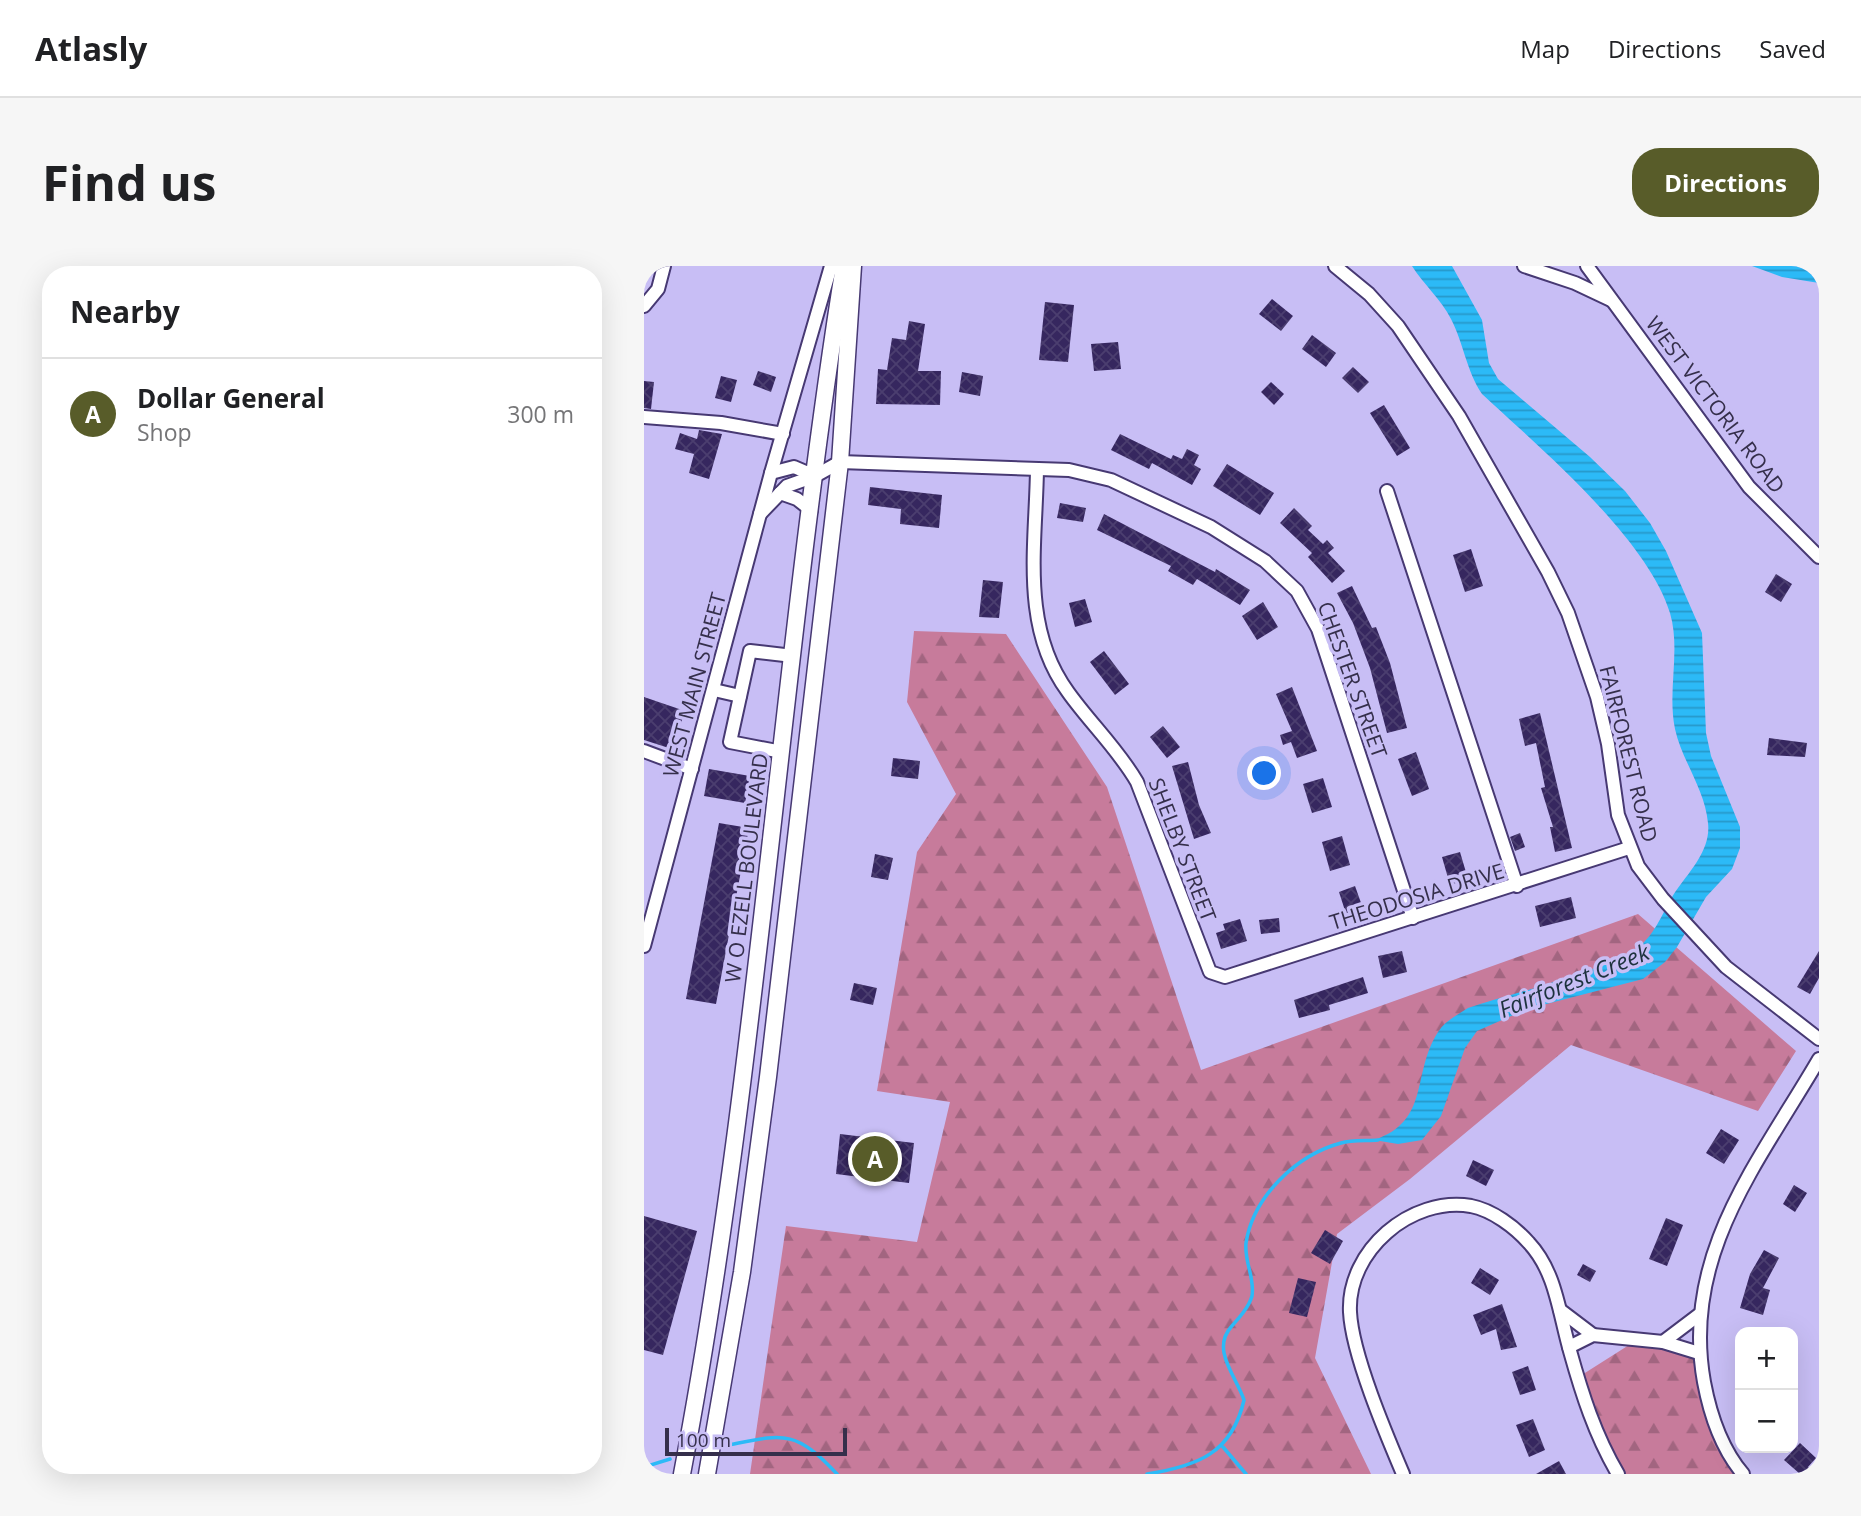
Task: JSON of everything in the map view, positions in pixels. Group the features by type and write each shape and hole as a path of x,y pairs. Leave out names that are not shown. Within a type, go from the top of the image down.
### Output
{"main road":[{"name":"W O EZELL BOULEVARD","path":"682,1474 708,1333 751,1018 825,387 844,266"},
{"path":"707,1474 754,1182 775,1020 840,463 853,266"},
{"path":"796,626 820,629"},
{"path":"778,780 802,784"},
{"path":"751,1018 775,1020"},
{"path":"729,1179 754,1182"}],"street":[{"path":"644,306 658,289 664,266"},
{"name":"WEST MAIN STREET","path":"644,946 771,473 831,266"},
{"name":"FAIRFOREST ROAD","path":"1335,266 1369,294 1398,326 1459,416 1548,572 1568,613 1597,697 1608,744 1618,815 1629,848 1663,899 1726,967 1819,1039"},
{"name":"WEST VICTORIA ROAD","path":"1524,266 1575,283 1614,302"},
{"name":"WEST VICTORIA ROAD","path":"1587,266 1748,488 1819,557"},
{"path":"644,417 721,423 783,434"},
{"name":"CHESTER STREET","path":"815,476 840,463 1037,469 1097,476 1149,497 1239,542 1282,575 1297,591 1318,629 1413,918"},
{"path":"771,473 794,467 815,476"},
{"name":"SHELBY STREET","path":"1037,469 1034,592 1036,620 1043,647 1068,692 1124,760 1137,782 1206,967 1215,975"},
{"name":"WEST MAIN STREET","path":"760,514 793,482 815,476"},
{"path":"1387,491 1517,886"},
{"path":"779,493 797,499 811,510"},
{"path":"782,752 730,742 750,651 793,656"},
{"path":"714,690 740,696"},
{"path":"644,751 692,769"},
{"name":"THEODOSIA DRIVE","path":"1215,975 1225,976 1517,886 1629,848"},
{"path":"1743,1474 1726,1450 1715,1423 1699,1353 1700,1314 1707,1267 1717,1237 1819,1059"},
{"path":"1403,1474 1371,1389 1350,1313 1354,1280 1377,1241 1400,1223 1442,1207 1457,1205 1488,1212 1526,1240 1542,1260 1553,1283 1588,1411 1600,1443 1618,1474"},
{"path":"1559,1310 1593,1335"},
{"path":"1663,1342 1700,1314"},
{"path":"1569,1347 1580,1339 1593,1335 1663,1342 1699,1353"}],"green space":[{"path":"914,631 1006,634 1107,787 1201,1070 1638,914 1796,1051 1758,1111 1571,1045 1410,1179 1337,1234 1315,1358 1371,1474 750,1474 786,1226 917,1242 950,1102 877,1091 917,852 956,794 907,702"},
{"path":"1629,1345 1699,1353 1726,1450 1747,1474 1619,1474 1577,1378"}],"water":[{"path":"1412,266 1452,266 1482,320 1489,363 1498,379 1590,457 1625,491 1650,523 1666,551 1702,633 1706,733 1711,756 1740,827 1740,848 1732,869 1706,897 1677,947 1665,962 1643,979 1527,1009 1477,1031 1465,1048 1441,1116 1422,1140 1398,1144 1374,1140 1392,1132 1412,1109 1430,1048 1444,1025 1468,1008 1584,972 1627,954 1641,945 1704,850 1708,832 1703,798 1675,729 1672,700 1673,627 1658,584 1616,525 1561,467 1482,394 1472,376 1451,319"},
{"path":"1752,266 1819,266 1819,283 1782,277"}],"building":[{"path":"1272,299 1293,316 1281,331 1259,314"},
{"path":"1045,302 1074,305 1068,362 1039,360"},
{"path":"909,321 925,324 918,371 941,371 940,405 876,404 878,369 887,370 892,338 906,340"},
{"path":"1312,335 1336,353 1326,367 1302,349"},
{"path":"1118,342 1121,369 1094,371 1091,344"},
{"path":"1353,367 1369,382 1358,393 1342,378"},
{"path":"758,371 776,377 771,392 753,385"},
{"path":"962,372 983,376 980,396 959,392"},
{"path":"721,376 737,380 731,402 715,398"},
{"path":"644,381 654,382 651,409 644,408"},
{"path":"1271,382 1284,394 1274,405 1261,392"},
{"path":"1384,405 1410,448 1397,456 1370,413"},
{"path":"699,430 722,434 709,479 689,473 694,454 675,449 680,433 697,439"},
{"path":"1120,434 1171,459 1173,455 1182,459 1187,449 1199,455 1194,465 1201,469 1192,485 1152,463 1149,469 1111,450"},
{"path":"1227,464 1274,493 1260,515 1213,486"},
{"path":"870,487 942,495 939,528 900,524 901,509 868,505"},
{"path":"1060,503 1086,508 1083,522 1057,518"},
{"path":"1294,508 1312,526 1308,530 1323,544 1327,540 1334,548 1328,553 1345,571 1332,583 1308,557 1312,553 1280,523"},
{"path":"1104,514 1215,572 1216,569 1250,590 1240,605 1197,579 1193,585 1168,571 1171,566 1097,530"},
{"path":"1471,549 1483,586 1465,592 1453,555"},
{"path":"1776,574 1792,584 1781,602 1765,592"},
{"path":"983,580 1003,582 999,618 979,617"},
{"path":"1352,586 1372,628 1376,627 1390,663 1407,728 1387,733 1370,668 1353,623 1337,593"},
{"path":"1085,599 1092,622 1075,627 1069,603"},
{"path":"1263,602 1278,627 1257,640 1242,616"},
{"path":"1104,651 1129,684 1115,695 1090,662"},
{"path":"1292,687 1317,751 1297,758 1291,742 1283,745 1280,735 1292,731 1276,694"},
{"path":"644,697 685,711 672,749 644,740"},
{"path":"1540,713 1572,848 1555,852 1550,827 1553,827 1541,788 1545,787 1536,743 1525,746 1519,719"},
{"path":"1163,726 1180,747 1167,758 1150,737"},
{"path":"1769,738 1807,743 1805,757 1767,755"},
{"path":"1416,752 1429,789 1412,796 1398,759"},
{"path":"893,758 920,761 918,779 891,776"},
{"path":"1188,762 1199,805 1211,833 1194,839 1172,766"},
{"path":"709,769 750,776 745,803 704,796"},
{"path":"1323,778 1332,807 1312,813 1303,784"},
{"path":"719,823 749,828 716,1004 686,999"},
{"path":"1520,833 1525,847 1515,851 1510,837"},
{"path":"1342,836 1350,865 1330,871 1322,842"},
{"path":"1460,852 1468,879 1450,885 1442,857"},
{"path":"875,854 893,858 888,880 871,877"},
{"path":"1355,886 1365,914 1348,920 1339,892"},
{"path":"1571,897 1576,918 1540,927 1535,906"},
{"path":"1279,918 1280,932 1261,934 1259,920"},
{"path":"1240,919 1247,941 1221,949 1216,933 1225,930 1223,924"},
{"path":"1402,951 1407,972 1383,978 1378,956"},
{"path":"1819,951 1819,978 1810,994 1797,987"},
{"path":"1363,977 1368,993 1329,1005 1330,1010 1299,1018 1294,1000"},
{"path":"854,983 877,988 873,1005 850,1000"},
{"path":"1721,1129 1739,1140 1724,1164 1706,1153"},
{"path":"840,1134 914,1143 909,1183 836,1174"},
{"path":"1473,1160 1494,1170 1486,1186 1466,1176"},
{"path":"1794,1185 1807,1193 1795,1212 1783,1204"},
{"path":"644,1216 697,1231 663,1355 644,1350"},
{"path":"1666,1218 1683,1225 1667,1266 1649,1259"},
{"path":"1325,1230 1343,1241 1330,1264 1311,1253"},
{"path":"1764,1250 1779,1258 1763,1288 1770,1290 1763,1315 1740,1308 1750,1274"},
{"path":"1583,1264 1596,1271 1590,1282 1577,1275"},
{"path":"1480,1268 1499,1280 1490,1295 1471,1283"},
{"path":"1298,1278 1316,1282 1307,1317 1289,1313"},
{"path":"1502,1304 1517,1347 1501,1350 1496,1329 1481,1335 1473,1315"},
{"path":"1528,1366 1536,1390 1520,1395 1512,1372"},
{"path":"1533,1419 1545,1450 1529,1457 1516,1425"},
{"path":"1800,1443 1816,1458 1808,1467 1815,1474 1800,1474 1784,1460 1791,1453 1798,1453"},
{"path":"1559,1461 1566,1474 1536,1474"}],"waterway":[{"name":"Fairforest Creek","path":"1147,1474 1182,1467 1210,1454 1231,1433 1238,1418 1244,1400 1227,1363 1223,1345 1225,1336 1252,1296 1246,1243 1250,1226 1267,1194 1293,1168 1324,1149 1345,1142 1378,1140"},
{"name":"Fairforest Creek","path":"723,1446 760,1439 786,1438 809,1448 837,1474"},
{"path":"1223,1447 1246,1474"},
{"name":"Fairforest Creek","path":"644,1467 670,1459"}],"place":[{"name":"Dollar General","path":"875,1159"}]}
